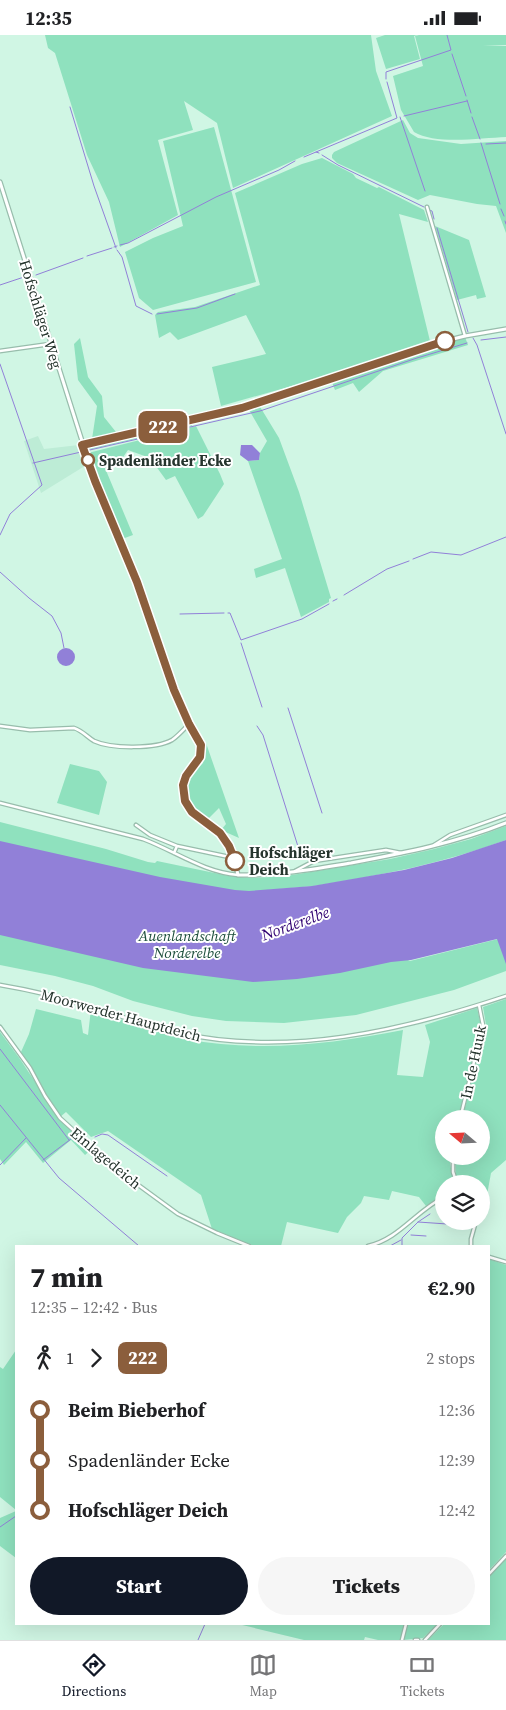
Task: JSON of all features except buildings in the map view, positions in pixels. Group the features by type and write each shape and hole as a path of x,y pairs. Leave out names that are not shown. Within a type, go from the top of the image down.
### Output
{"street":[{"name":"Hofschläger Weg","path":"0,183 83,447"},
{"path":"426,207 465,336"},
{"path":"238,875 229,846 220,833 192,812 185,801 183,785 186,776 202,751 198,738 189,724 168,674 137,582 83,447 242,408 429,345 506,329"},
{"path":"0,351 50,344"},
{"path":"0,726 30,730 74,728 80,730 94,741 105,745 135,747 171,740 189,724"},
{"path":"0,803 142,839 216,871 238,875 291,873 402,853 469,837 506,823"},
{"path":"431,847 450,835 506,815"},
{"path":"136,825 150,835 177,846 234,858"},
{"path":"174,853 177,846"},
{"path":"291,873 314,861 386,850 402,853"},
{"name":"Moorwerder Hauptdeich","path":"0,985 51,995 176,1033 207,1039 242,1042 285,1042 347,1037 416,1023 506,996"},
{"name":"In de Huuk","path":"462,1110 483,1025 480,1005"},
{"name":"Einlagedeich","path":"0,1027 30,1067 45,1096 60,1118 115,1168 178,1214 247,1245"},
{"path":"370,1245 394,1235 435,1203"},
{"path":"470,1245 474,1230"},
{"path":"490,1257 506,1262"},
{"path":"490,1573 506,1556"},
{"path":"402,1640 406,1625"},
{"path":"424,1640 439,1625"}],"shaded area":[{"path":"38,436 44,449 79,445 88,464 41,493 24,441"}],"green space":[{"path":"45,35 371,35 376,71 392,116 233,188 217,123 184,101 193,130 158,140 178,215 120,247 109,202 87,155 55,53 48,48"},
{"path":"385,35 417,35 414,36 420,59 386,69 376,38"},
{"path":"506,35 506,45 483,46 506,46 506,137 446,140 423,136 414,132 401,110 393,76 423,66 415,36"},
{"path":"403,120 410,133 418,138 461,144 506,141 506,233 496,206 430,195 418,200 337,163 332,158 334,152"},
{"path":"214,127 256,282 153,310 139,298 125,252 183,226 163,141"},
{"path":"322,158 353,174 356,178 377,188 379,187 424,210 428,222 399,214 430,341 334,374 221,406 212,367 266,354 246,315 178,340 170,332 159,338 155,315 158,312 195,307 260,285 235,193 302,164"},
{"path":"435,226 469,240 486,297 477,299 476,295 457,300"},
{"path":"465,337 468,345 383,371 359,392 353,383 335,390 331,380"},
{"path":"80,338 88,377 102,396 104,417 116,432 92,439 97,406 78,380 74,344"},
{"path":"259,405 279,438 299,492 331,598 329,602 301,617 285,568 256,578 254,569 282,559 248,461 259,460 260,453 267,441 248,408"},
{"path":"192,423 192,426 88,450 86,447"},
{"path":"196,426 224,484 203,516 198,519 175,476 166,480 150,458 128,450 121,460 105,468 133,535 122,539 88,453"},
{"path":"206,743 239,838 221,830 226,824 219,808 207,820 190,808 186,796 189,777 203,763"},
{"path":"70,764 99,771 107,782 99,815 57,803"},
{"name":"Auenlandschaft Norderelbe","path":"0,822 106,849 148,862 155,863 157,861 229,876 252,878 286,876 390,859 471,839 506,826 506,840 435,862 314,886 257,891 410,961 506,937 506,971 454,990 356,1015 284,1023 226,1021 192,1016 133,1001 93,986 0,965"},
{"path":"506,999 506,1160 491,1173 490,1178 490,1175 456,1175 455,1165 490,1165 490,1110 464,1110 486,1025 483,1007"},
{"path":"477,1008 481,1025 460,1110 435,1110 435,1165 450,1165 452,1175 435,1175 435,1200 426,1206 419,1197 392,1191 389,1200 364,1196 361,1203 347,1217 338,1233 287,1222 281,1245 252,1245 212,1229 201,1195 108,1131 91,1137 66,1112 60,1117 21,1052 29,1034 36,1009 81,1020 83,1033 88,1035 91,1009 186,1039 240,1045 268,1046 322,1043 403,1030 397,1075 423,1077 430,1042 425,1025"},
{"path":"0,1032 59,1118 92,1149 85,1155 71,1140 43,1163 26,1142 4,1165 0,1159"},
{"path":"490,1259 506,1265 506,1552 490,1569"},
{"path":"15,1351 15,1509 0,1497 0,1367 3,1369"},
{"path":"15,1511 15,1557 0,1546 0,1518"},
{"path":"506,1559 506,1640 428,1640 443,1625 490,1625 490,1576"},
{"path":"242,1625 405,1625 401,1640 378,1640 365,1637 364,1640 304,1640"},
{"path":"407,1625 437,1625 423,1638 403,1640"}],"water":[{"path":"241,445 252,445 260,453 259,460 248,461 240,455"},
{"path":"66,648 72,651 75,657 72,663 66,666 60,663 57,657 60,651"},
{"name":"Norderelbe","path":"506,840 506,964 497,939 411,960 391,962 340,973 297,979 253,982 143,968 0,935 0,841 160,877 249,891 312,886 404,870 452,858"}],"waterway":[{"path":"386,79 386,72 451,50 447,35"},
{"path":"452,54 466,96"},
{"path":"316,152 397,118 387,82"},
{"path":"467,100 471,113"},
{"path":"404,116 467,101"},
{"path":"70,107 94,186 116,248"},
{"path":"400,117 425,191"},
{"path":"472,117 480,139"},
{"path":"481,143 500,204"},
{"path":"486,144 506,143"},
{"path":"304,157 316,152 319,153"},
{"path":"322,155 338,165 424,207"},
{"path":"120,245 128,243 216,197 279,170 295,161"},
{"path":"501,209 504,216"},
{"path":"429,210 432,211 434,219"},
{"path":"437,228 468,332"},
{"path":"87,256 112,248"},
{"path":"117,250 122,257 136,306 152,314"},
{"path":"36,275 83,258"},
{"path":"0,285 24,277"},
{"path":"157,314 197,308 235,294"},
{"path":"481,340 506,337"},
{"path":"473,338 477,345 506,434"},
{"path":"33,463 260,411 467,343"},
{"path":"0,364 42,485 10,514 0,535"},
{"path":"413,559 431,552 461,555 506,537"},
{"path":"344,595 387,569 409,561"},
{"path":"0,572 52,616 61,633 64,648"},
{"path":"333,601 337,599"},
{"path":"228,613 230,613 241,640 302,619 329,604"},
{"path":"180,614 224,613"},
{"path":"241,643 262,707"},
{"path":"288,708 322,813"},
{"path":"257,726 263,735 301,856"},
{"path":"0,1049 69,1140"},
{"path":"0,1105 59,1178 138,1245"},
{"path":"95,1137 102,1134 108,1135 167,1176"},
{"path":"0,1165 26,1138"},
{"path":"43,1160 71,1139"},
{"path":"402,1245 402,1238 418,1222 430,1214"},
{"path":"418,1222 435,1223"},
{"path":"411,1235 426,1236"},
{"path":"392,1245 401,1240"},
{"path":"0,1527 15,1517"},
{"path":"198,1640 205,1625"}],"bus line":[{"name":"222","path":"235,861 229,846 220,833 192,812 185,801 183,785 186,776 200,757 201,745 189,724 174,690 137,582 82,445 242,408 445,341"}],"place":[{"name":"Spadenländer Ecke","path":"88,460"},
{"name":"Hofschläger Deich","path":"235,861"}]}
